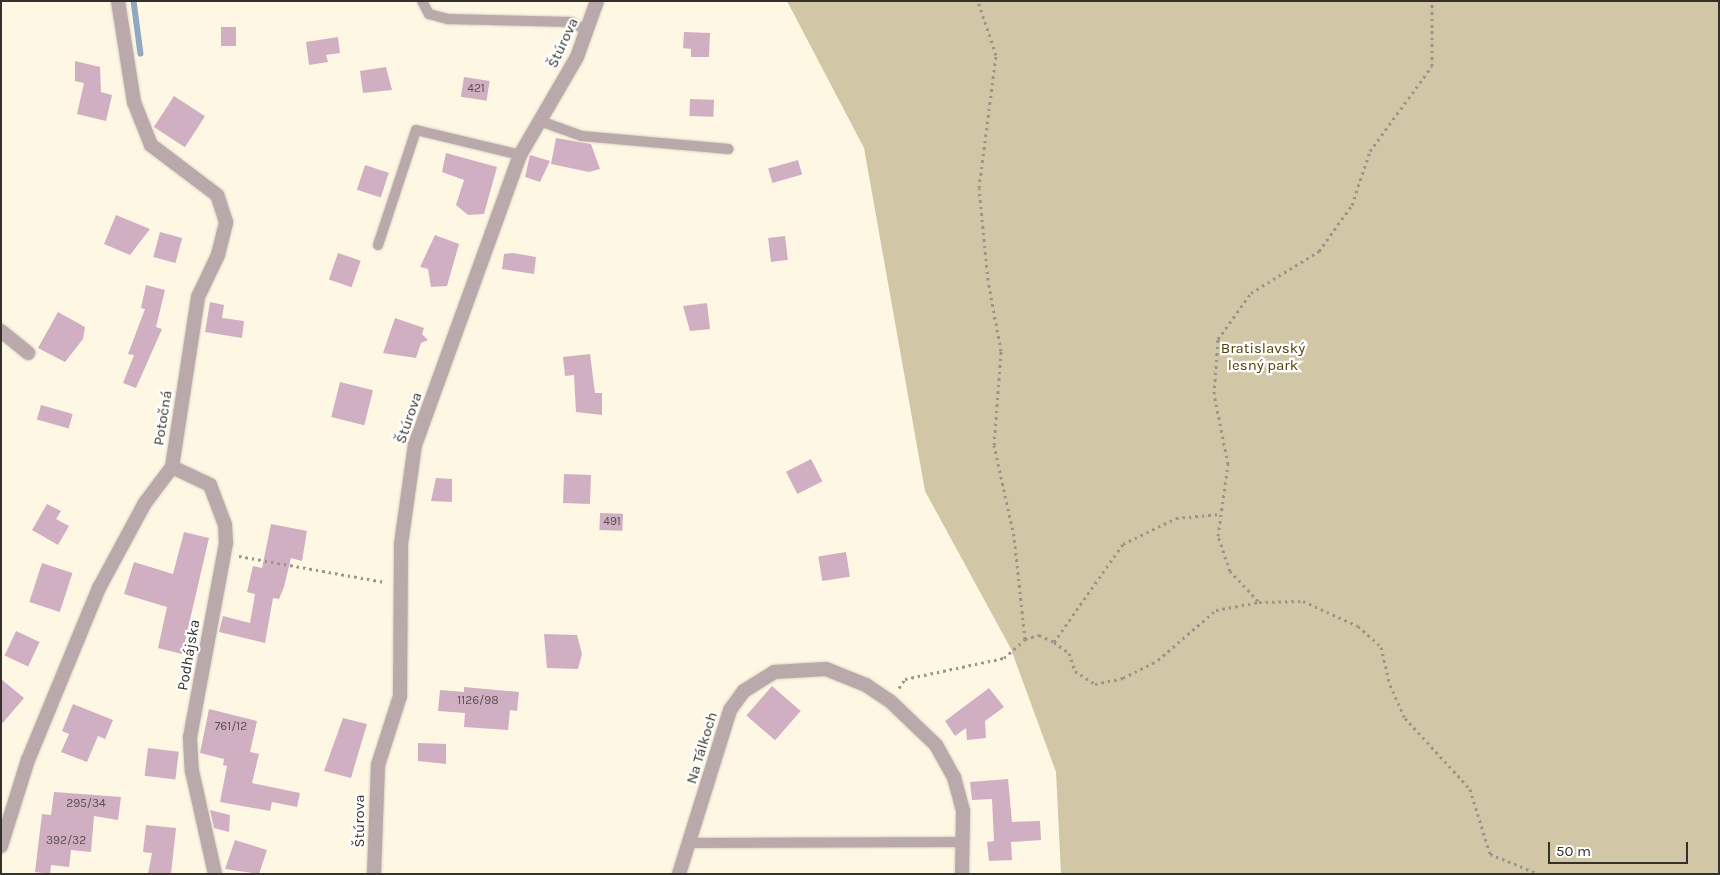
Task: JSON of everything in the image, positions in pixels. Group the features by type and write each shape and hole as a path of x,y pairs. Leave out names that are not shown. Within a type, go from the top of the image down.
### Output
{"street":[{"name":"Potočná","path":"1,846 28,760 98,588 145,503 172,467 198,297 218,255 226,222 217,195 151,145 134,102 118,1"},
{"name":"Štúrova","path":"374,874 378,765 400,696 403,584 401,544 416,445 520,155 588,31 597,1"},
{"path":"1,331 28,353"},
{"name":"Podhájska","path":"172,467 210,485 225,524 224,553 190,738 192,770 216,874"},
{"name":"Na Tálkoch","path":"679,874 730,710 760,679 774,672 826,669 866,685 890,701 936,745 954,777 963,811 962,874"}],"lane":[{"path":"422,1 430,14 448,19 571,22 588,31"},
{"path":"540,121 582,136 728,149"},
{"path":"378,245 416,130 520,155"},
{"path":"690,843 964,842"}],"path":[{"path":"978,1 996,55 979,188 988,280 1001,351 994,445 1015,544 1025,639"},
{"path":"1259,602 1230,571 1218,536 1228,464 1214,394 1218,339 1251,293 1319,251 1352,205 1370,151 1432,66 1432,1"},
{"path":"1054,642 1123,544 1176,518 1221,514"},
{"path":"224,553 356,581 403,584"},
{"path":"890,701 905,679 994,661 1025,639 1039,635 1054,642 1069,653 1075,671 1094,684 1114,680 1158,660 1216,610 1259,602 1303,601 1358,626 1380,647 1390,686 1405,718 1470,789 1490,854 1539,874"}],"green space":[{"name":"Bratislavský lesný park","path":"787,1 1719,1 1719,874 1061,874 1056,772 1011,649 925,491 864,148"}],"building":[{"path":"221,27 236,27 236,46 221,46"},
{"path":"684,32 710,33 709,57 691,57 691,49 683,48"},
{"path":"338,37 340,53 326,55 328,62 309,65 306,42"},
{"path":"75,61 100,67 101,92 112,95 106,121 77,114 84,83 75,81"},
{"path":"386,67 392,90 363,93 360,71"},
{"path":"464,77 490,81 487,101 461,97"},
{"path":"174,96 205,116 185,147 154,127"},
{"path":"690,99 714,100 713,117 689,116"},
{"path":"556,138 591,144 600,169 589,172 551,164"},
{"path":"446,153 497,167 484,214 468,215 456,205 464,180 442,172"},
{"path":"530,155 550,161 540,182 525,177"},
{"path":"798,160 802,174 772,183 768,169"},
{"path":"365,165 389,173 381,197 357,190"},
{"path":"116,215 150,229 130,255 104,244"},
{"path":"160,232 182,238 175,263 153,257"},
{"path":"435,235 459,244 447,286 431,287 428,269 420,267"},
{"path":"785,236 788,260 771,262 768,238"},
{"path":"338,253 361,261 352,287 329,279"},
{"path":"513,253 536,257 534,274 502,269 504,254"},
{"path":"146,285 165,290 156,327 162,329 136,388 123,383 134,355 128,354 145,309 141,308"},
{"path":"210,302 224,305 222,318 244,321 242,338 205,332"},
{"path":"707,303 710,329 690,331 683,306"},
{"path":"58,312 85,327 83,339 65,362 38,348"},
{"path":"395,318 424,328 422,334 428,340 421,343 416,358 383,353"},
{"path":"590,354 595,393 602,393 602,415 576,412 574,375 565,376 563,357"},
{"path":"340,382 373,390 364,425 331,417"},
{"path":"41,405 73,414 69,429 37,419"},
{"path":"811,459 822,481 797,494 786,472"},
{"path":"564,474 591,475 590,504 563,503"},
{"path":"436,478 452,479 452,502 431,501"},
{"path":"47,504 61,511 56,519 69,526 58,545 32,530"},
{"path":"600,513 623,514 622,531 599,530"},
{"path":"271,524 307,531 302,561 291,558 279,599 273,598 265,643 219,632 223,616 250,623 255,594 247,592 253,566 262,568"},
{"path":"184,532 209,538 182,654 158,648 167,607 124,594 134,562 173,574"},
{"path":"846,552 850,577 822,581 818,556"},
{"path":"42,563 72,573 60,612 29,602"},
{"path":"16,631 40,642 28,666 5,655"},
{"path":"544,634 577,635 582,654 578,669 547,668"},
{"path":"1,679 24,698 1,725"},
{"path":"772,686 801,711 775,740 746,715"},
{"path":"464,687 519,692 517,711 510,710 508,730 464,727 465,713 438,711 440,690 464,692"},
{"path":"989,688 1004,707 985,721 986,738 967,740 966,728 955,736 945,721"},
{"path":"73,704 113,720 105,739 98,736 87,762 61,752 69,734 62,731"},
{"path":"209,709 257,721 250,752 259,754 252,783 300,793 297,807 272,802 270,811 220,802 227,766 223,765 224,759 200,753"},
{"path":"343,718 367,724 351,778 324,771"},
{"path":"418,743 446,744 446,764 418,761"},
{"path":"148,748 179,752 175,780 145,776"},
{"path":"1008,779 1012,822 1040,821 1041,840 1011,842 1012,860 989,861 987,842 994,841 992,799 972,800 970,782"},
{"path":"54,792 121,797 118,820 94,816 91,852 71,850 69,867 51,865 50,874 35,872 42,814 51,815"},
{"path":"210,810 230,815 229,832 214,828"},
{"path":"146,825 176,828 171,874 148,874 152,853 143,852"},
{"path":"235,840 267,850 259,874 225,869"}],"waterway":[{"path":"134,1 141,54"}]}
